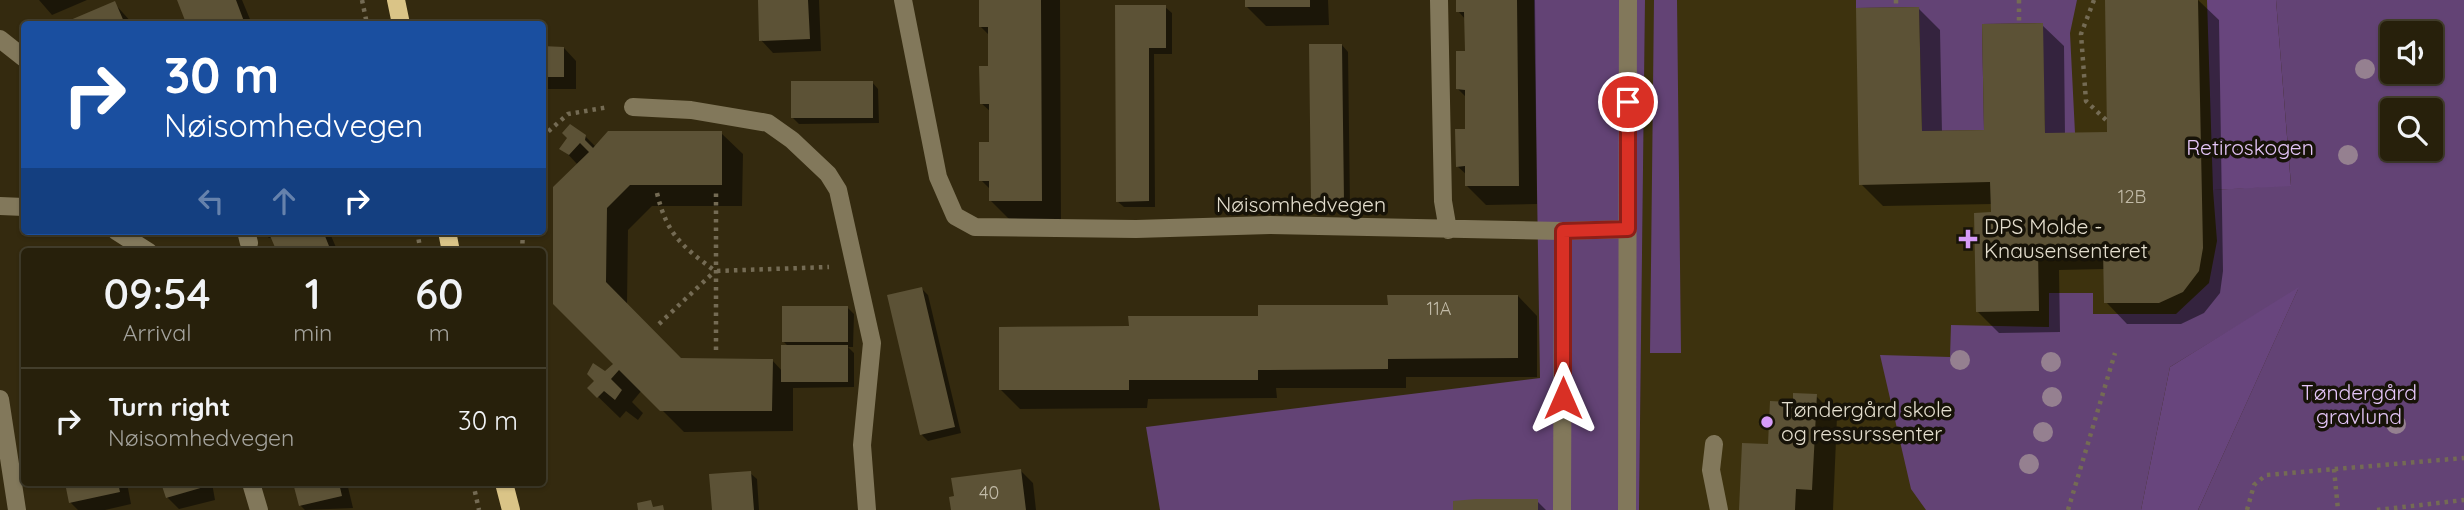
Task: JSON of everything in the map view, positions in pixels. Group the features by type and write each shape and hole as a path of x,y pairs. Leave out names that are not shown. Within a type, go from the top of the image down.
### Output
{"main road":[{"path":"396,0 400,21"},
{"path":"505,486 511,510"}],"street":[{"name":"Nøisomhedvegen","path":"903,0 938,177 955,216 975,227 1136,229 1269,225 1448,230 1628,229"},
{"path":"1439,0 1443,201 1448,230"},
{"path":"1627,510 1628,0"},
{"path":"0,39 21,56"},
{"path":"634,107 749,118 780,130 828,174 838,190 872,343 862,445 867,510"},
{"path":"0,206 21,207"},
{"path":"1562,510 1563,231"},
{"path":"122,235 143,248"},
{"path":"0,399 18,510"},
{"path":"1714,444 1711,470 1719,510"},
{"path":"252,486 260,510"}],"path":[{"path":"362,0 366,21"},
{"path":"1896,0 1896,7"},
{"path":"2018,0 2019,23"},
{"path":"2094,0 2081,34 2085,101 2107,121"},
{"path":"546,133 568,114 601,107 634,107"},
{"path":"657,193 662,215 675,239 715,271 855,266"},
{"path":"716,193 716,350"},
{"path":"659,324 715,271"},
{"path":"2068,510 2115,353"},
{"path":"2247,510 2254,485 2266,475 2464,458"},
{"path":"2334,470 2338,510"},
{"path":"474,486 480,510"},
{"path":"2377,510 2464,500"}],"shaded area":[{"name":"DPS Molde - Knausensenteret","path":"1645,0 2207,0 2213,190 2291,186 2170,367 2141,510 1639,510"}],"green space":[{"path":"1534,0 1645,0 1639,510 1160,510 1146,427 1540,378"},
{"path":"1654,0 1677,0 1681,353 1650,353"},
{"path":"1856,0 2077,0 2070,33 2075,133 2045,133 2042,23 1982,24 1984,130 1922,131 1919,7 1856,8"},
{"name":"Retiroskogen","path":"2207,0 2276,0 2291,186 2213,190"},
{"name":"Tøndergård gravlund","path":"2276,0 2464,0 2464,510 2198,510 2298,289 2170,367 2141,510 1926,510 1911,489 1880,355 1950,357 1951,325 2049,327 2049,293 2093,293 2093,314 2176,314 2209,283 2217,241 2213,190 2291,185"},
{"path":"2299,287 2198,510 2141,510 2170,367"}],"building":[{"path":"177,0 236,0 244,21 197,19 185,21"},
{"path":"758,0 808,0 810,39 759,41"},
{"path":"979,0 1041,0 1042,201 989,201 989,181 979,181 979,142 989,142 989,104 980,104 979,66 988,66 988,27 979,27"},
{"path":"1245,0 1310,0 1310,7 1245,7"},
{"path":"1456,0 1517,0 1519,186 1465,186 1465,166 1456,167 1455,129 1465,129 1465,90 1456,89 1456,51 1465,51 1464,12 1456,12"},
{"path":"2105,0 2198,0 2203,248 2199,271 2183,292 2159,303 2104,303 2103,248 2038,249 2039,311 1976,312 1974,213 1991,212 1990,182 1859,185 1856,8 1919,7 1922,131 1984,130 1982,24 2043,23 2045,133 2107,132"},
{"path":"115,1 124,21 68,21"},
{"path":"1115,5 1166,5 1166,48 1149,48 1149,201 1116,202"},
{"path":"1309,44 1342,44 1344,202 1311,202"},
{"path":"546,46 564,47 564,77 546,77"},
{"path":"791,81 873,81 873,118 791,118"},
{"path":"570,124 586,135 585,140 593,148 608,131 722,131 722,185 630,185 607,208 606,282 681,358 773,359 772,411 660,411 619,370 611,379 622,390 615,400 604,391 597,398 587,388 594,381 587,374 593,363 605,371 613,364 553,304 553,187 589,152 580,143 569,155 559,149 567,138 562,133"},
{"path":"270,235 325,235 329,246 324,248 275,248"},
{"path":"922,287 955,427 920,435 887,295"},
{"path":"1387,295 1518,295 1518,358 1388,359 1388,369 1258,370 1258,380 1129,380 1129,390 999,390 999,327 1129,326 1128,316 1258,316 1258,305 1388,305"},
{"path":"782,306 848,306 848,342 782,342"},
{"path":"781,345 848,345 848,382 781,382"},
{"path":"1793,393 1817,394 1812,490 1796,489 1795,510 1739,510 1742,443 1768,444 1770,401 1793,402"},
{"path":"1021,469 1026,510 951,510 949,497 954,496 951,478"},
{"path":"751,471 754,510 712,510 709,474"},
{"path":"66,486 119,486 120,492 69,503"},
{"path":"162,486 204,486 204,487 166,498"},
{"path":"294,486 340,486 342,496 299,506"},
{"path":"1538,499 1538,510 1453,510 1453,501"},
{"path":"651,500 653,507 663,505 664,510 638,510 637,503"}],"place":[{"name":"DPS Molde - Knausensenteret","path":"1968,239"},
{"name":"Tøndergård skole og ressurssenter","path":"1767,422"}],"route":[{"path":"1563,398 1563,231 1628,229 1628,102"}]}
